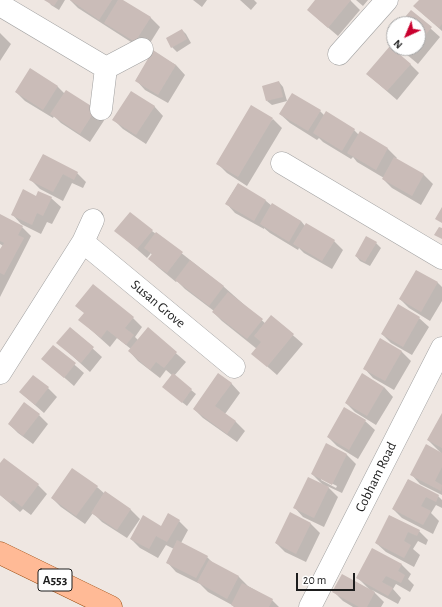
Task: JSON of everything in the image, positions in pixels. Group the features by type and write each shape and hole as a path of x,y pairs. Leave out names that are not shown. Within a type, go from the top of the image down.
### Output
{"main road":[{"name":"A553","path":"0,553 111,607"}],"street":[{"path":"339,54 387,0"},
{"path":"0,5 106,68"},
{"path":"106,68 142,49"},
{"path":"101,108 106,68"},
{"path":"282,164 442,258"},
{"path":"0,373 83,242 93,220"},
{"name":"Susan Grove","path":"83,242 234,367"},
{"name":"Cobham Road","path":"310,607 442,348"}],"building":[{"path":"44,0 58,0 54,6"},
{"path":"70,0 112,0 99,20"},
{"path":"118,0 123,0 151,17 135,42 104,23"},
{"path":"315,0 351,0 328,28 307,10"},
{"path":"419,0 442,0 442,24 439,28 413,6"},
{"path":"411,10 418,16 406,16"},
{"path":"426,22 432,27 426,34"},
{"path":"182,29 187,39 171,48 166,38"},
{"path":"153,50 176,65 158,95 135,81"},
{"path":"386,51 386,56 402,56 411,64 387,91 366,74"},
{"path":"30,68 58,86 43,110 15,92"},
{"path":"279,81 283,97 266,101 262,86"},
{"path":"66,90 96,109 80,134 50,114"},
{"path":"131,91 155,106 136,135 112,120"},
{"path":"292,93 321,110 308,131 279,114"},
{"path":"251,105 273,118 238,177 216,164"},
{"path":"326,111 355,129 342,151 313,133"},
{"path":"360,131 388,148 376,170 347,153"},
{"path":"43,154 78,172 74,180 63,174 53,192 29,180"},
{"path":"394,157 424,174 412,196 382,179"},
{"path":"238,183 266,200 254,221 225,204"},
{"path":"23,189 36,196 38,191 52,197 43,216 37,213 32,225 11,215"},
{"path":"272,203 301,221 289,242 260,224"},
{"path":"442,207 442,223 435,219"},
{"path":"130,212 153,230 137,249 114,231"},
{"path":"0,214 23,226 18,235 24,238 4,275 0,273 0,249 4,243 0,241"},
{"path":"306,223 335,240 322,261 293,244"},
{"path":"439,227 442,228 442,239 434,235"},
{"path":"156,232 183,252 167,273 148,259 152,254 144,248"},
{"path":"366,236 377,242 365,262 355,256"},
{"path":"190,260 224,286 209,306 175,280"},
{"path":"416,270 438,282 421,312 399,299"},
{"path":"93,284 134,317 125,328 134,335 126,345 107,330 101,338 78,320 84,313 75,306"},
{"path":"228,292 263,319 247,339 212,312"},
{"path":"398,304 420,317 403,347 381,334"},
{"path":"271,315 294,334 267,367 251,354 261,342 254,336"},
{"path":"70,327 94,347 81,363 56,343"},
{"path":"148,327 177,352 164,368 156,362 150,370 128,351"},
{"path":"380,338 402,351 385,381 363,369"},
{"path":"53,345 76,363 64,378 41,359"},
{"path":"173,373 192,389 182,403 162,387"},
{"path":"218,373 232,383 215,406 236,421 227,434 193,409"},
{"path":"362,373 384,387 367,416 345,403"},
{"path":"33,375 49,387 35,405 19,392"},
{"path":"24,402 40,414 23,436 8,424"},
{"path":"344,407 366,420 349,450 327,437"},
{"path":"442,413 442,448 427,440"},
{"path":"326,443 347,454 332,485 311,474"},
{"path":"426,444 442,453 442,467 435,481 442,485 441,491 410,475"},
{"path":"4,458 39,484 22,507 13,500 10,503 0,495 0,463"},
{"path":"72,468 98,486 76,516 51,498"},
{"path":"308,477 329,487 314,518 293,508"},
{"path":"408,479 439,495 436,502 426,497 421,506 431,511 423,525 392,509"},
{"path":"105,491 131,509 117,530 91,513"},
{"path":"290,512 311,523 296,554 275,543"},
{"path":"168,513 180,520 167,542 156,536 149,549 130,539 143,515 161,526"},
{"path":"389,515 420,530 417,536 408,532 404,541 411,545 404,558 375,543"},
{"path":"177,540 208,556 196,578 166,563"},
{"path":"372,548 402,564 398,571 405,575 401,583 386,576 382,582 393,588 388,596 356,578"},
{"path":"209,560 239,576 227,599 197,582"},
{"path":"342,574 375,592 367,607 359,607 332,592"},
{"path":"242,583 273,599 269,607 235,607 231,605"}]}
